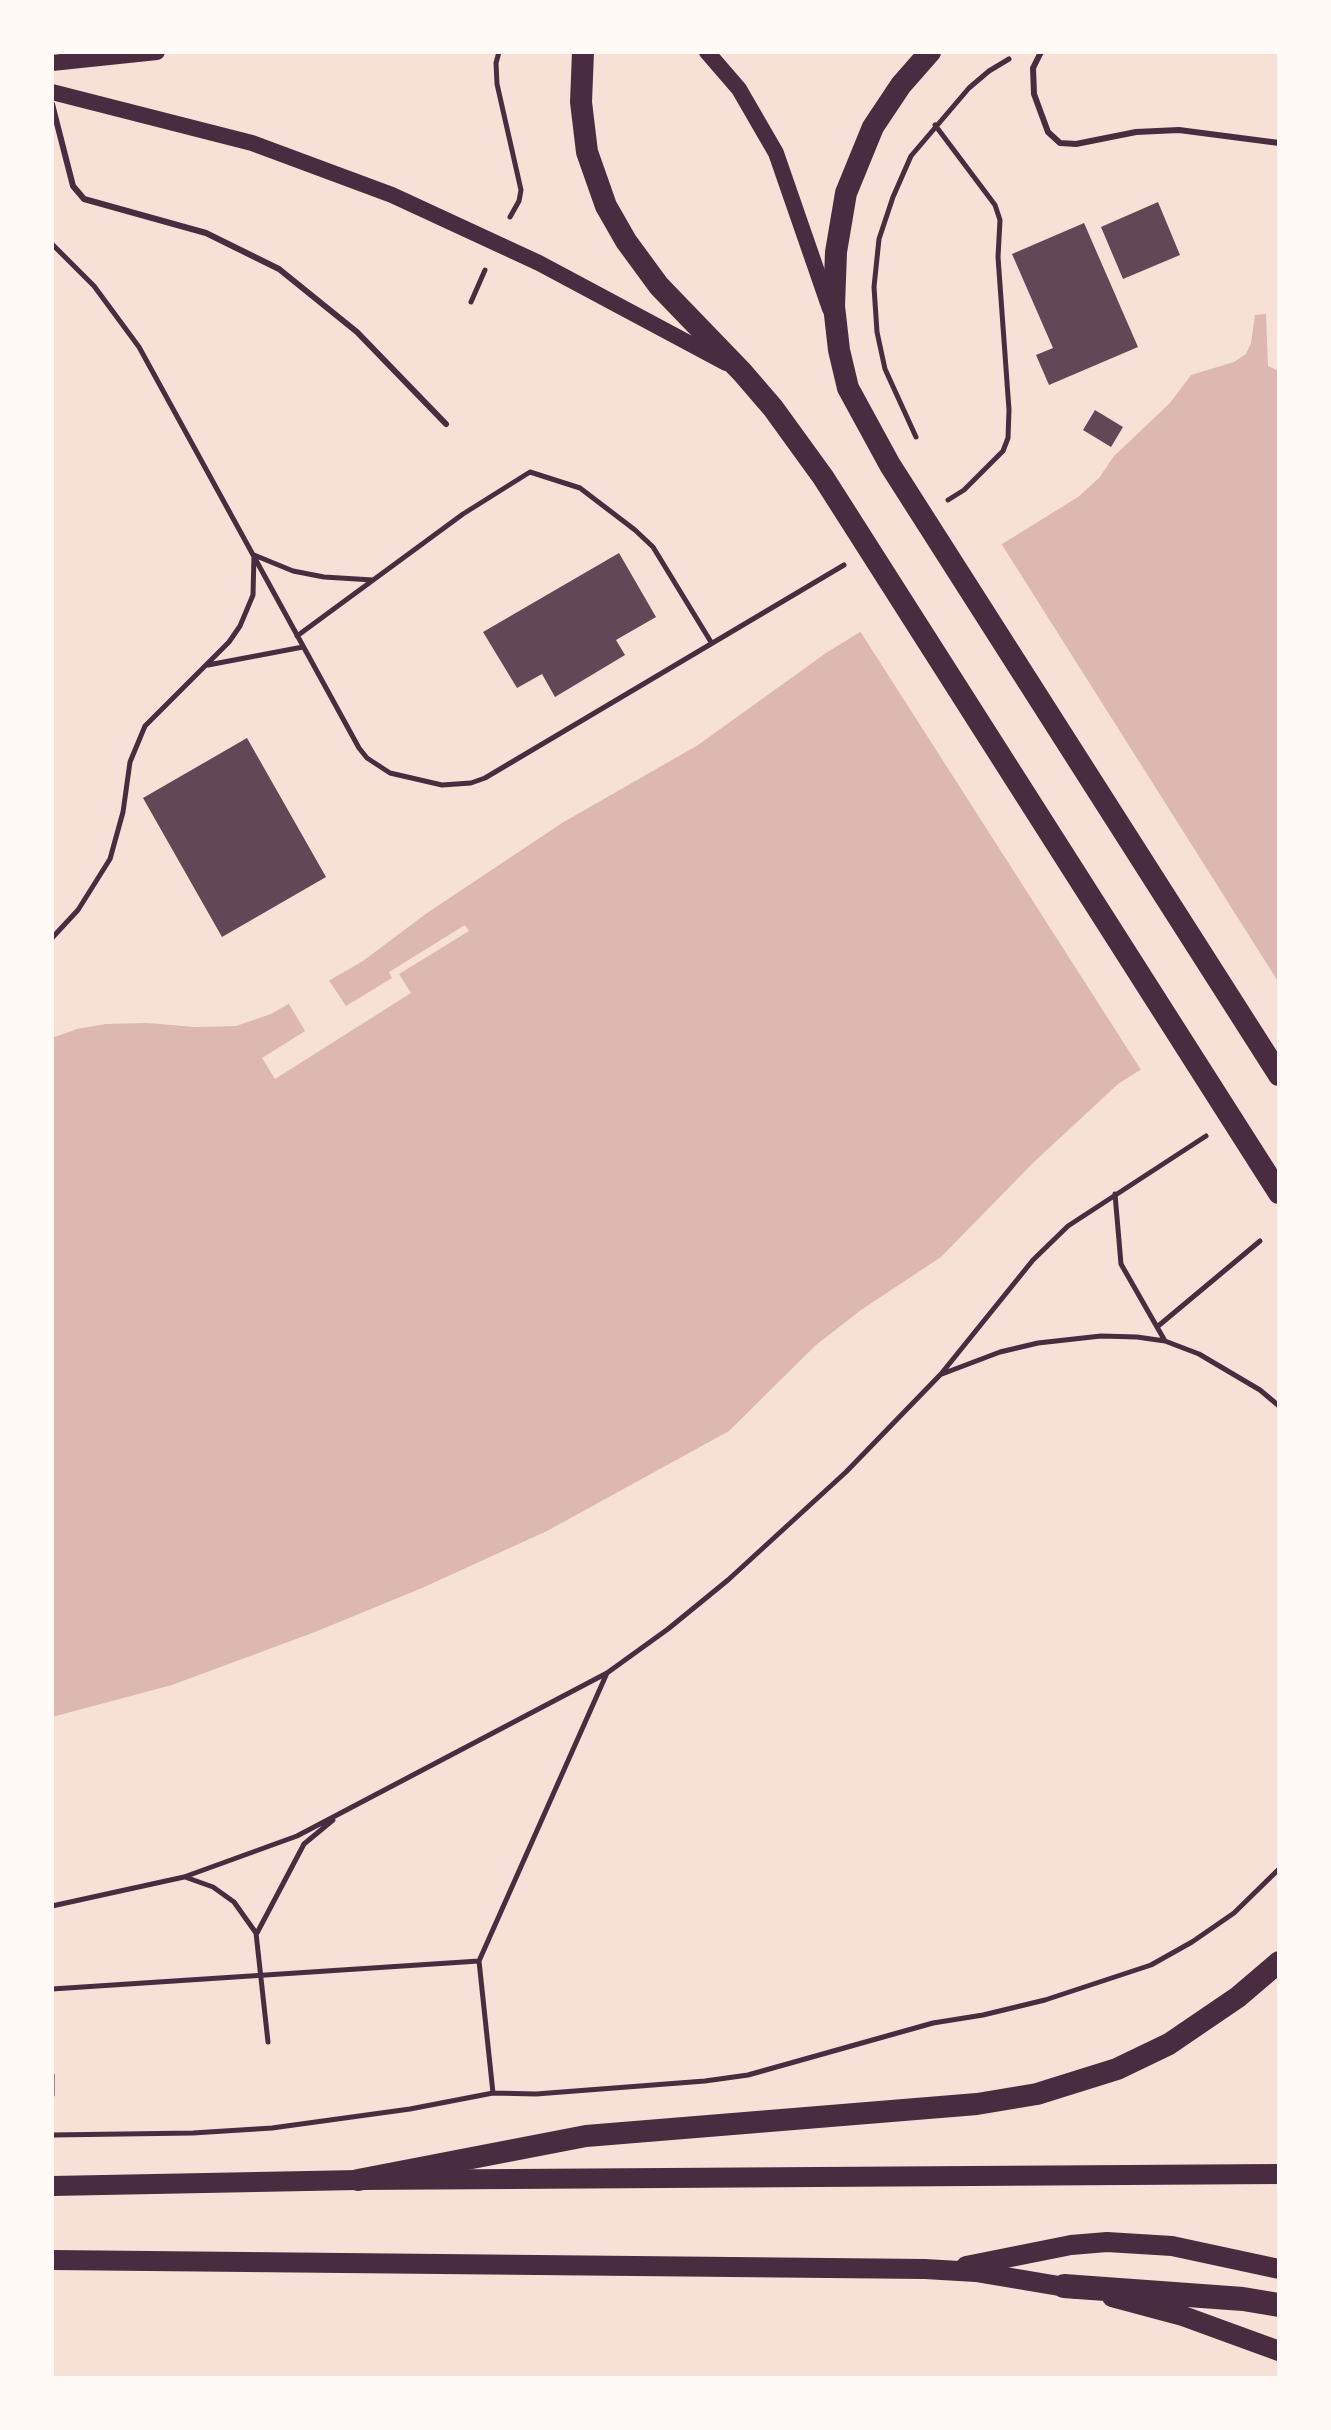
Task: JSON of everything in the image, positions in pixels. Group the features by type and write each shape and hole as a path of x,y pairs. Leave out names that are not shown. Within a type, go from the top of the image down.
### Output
{"highway":[{"path":"583,52 582,120 590,165 606,206 633,253 659,286 742,372 791,432 1279,1193"},
{"path":"930,52 901,85 873,127 848,184 836,252 835,322 848,388 890,465 1279,1075"},
{"path":"358,2180 586,2136 977,2104 1037,2094 1117,2069 1169,2044 1238,1997 1279,1962"},
{"path":"1064,2286 1243,2299 1279,2305"}],"main road":[{"path":"52,63 157,52"},
{"path":"707,52 739,89 776,153 835,322"},
{"path":"52,92 252,143 392,195 539,263 742,372"},
{"path":"52,2186 358,2180 1279,2174"},
{"path":"946,2269 1071,2245 1107,2242 1184,2248 1279,2269"},
{"path":"52,2260 946,2269 1064,2286 1183,2316 1279,2351"}],"lane":[{"path":"1041,52 1033,68 1034,94 1048,132 1060,143 1076,144 1136,132 1179,130 1279,143"},
{"path":"52,104 73,186 84,199 206,233 279,269 357,332 446,424"}],"path":[{"path":"499,52 497,84 521,190 519,201 508,221"},
{"path":"920,445 885,369 877,332 874,287 879,239 911,156 969,88 989,71 1015,56"},
{"path":"935,125 995,205 1000,220 998,257 1009,421 1008,438 997,459 964,490 937,507"},
{"path":"52,244 94,286 139,347 359,748 367,758 390,773 455,785 485,778 856,558"},
{"path":"471,302 488,265"},
{"path":"297,636 463,514 530,472 580,488 653,547 711,642"},
{"path":"254,555 293,571 324,577 373,580"},
{"path":"52,938 78,910 110,859 123,812 130,762 145,726 229,642 248,610 256,578 254,555"},
{"path":"207,665 303,647"},
{"path":"52,1906 184,1877 297,1836 607,1673 728,1580 846,1472 941,1374 1033,1260 1068,1226 1216,1129"},
{"path":"1115,1193 1121,1264 1165,1341"},
{"path":"1157,1327 1260,1241"},
{"path":"941,1374 1000,1352 1038,1343 1101,1336 1137,1337 1165,1341 1199,1354 1260,1390 1279,1406"},
{"path":"493,2093 479,1961 607,1673"},
{"path":"256,1933 304,1844 341,1814"},
{"path":"52,2135 193,2133 272,2128 410,2109 493,2093 536,2094 719,2080 775,2068 933,2023 1045,2000 1151,1965 1234,1913 1279,1869"},
{"path":"184,1877 213,1887 234,1902 256,1933 268,2042"},
{"path":"52,1989 479,1961"},
{"path":"52,2075 52,2095"}],"shaded area":[{"path":"1266,314 1268,366 1279,371 1279,988 1214,1023 1118,1084 1034,1162 941,1257 861,1310 816,1345 729,1431 547,1531 422,1588 172,1685 52,1717 52,1038 77,1029 106,1024 236,1026 271,1014 363,961 427,913 562,823 698,745 826,653 1078,497 1099,478 1114,456 1170,403 1191,375 1234,362 1246,354 1255,315"}],"pier":[{"path":"999,540 1279,983 1279,993 1216,1026 1143,1073 858,628"},
{"path":"465,925 469,931 399,974 411,993 275,1079 262,1058 305,1031 289,1004 328,979 346,1006 392,978 389,972"}],"building":[{"path":"1158,202 1180,255 1123,279 1101,227"},
{"path":"1084,223 1138,347 1049,385 1036,355 1053,348 1012,254"},
{"path":"1095,410 1123,427 1111,447 1083,430"},
{"path":"619,553 656,617 616,640 625,655 555,697 542,674 517,688 483,632"},
{"path":"247,738 326,877 222,937 143,798"}]}
